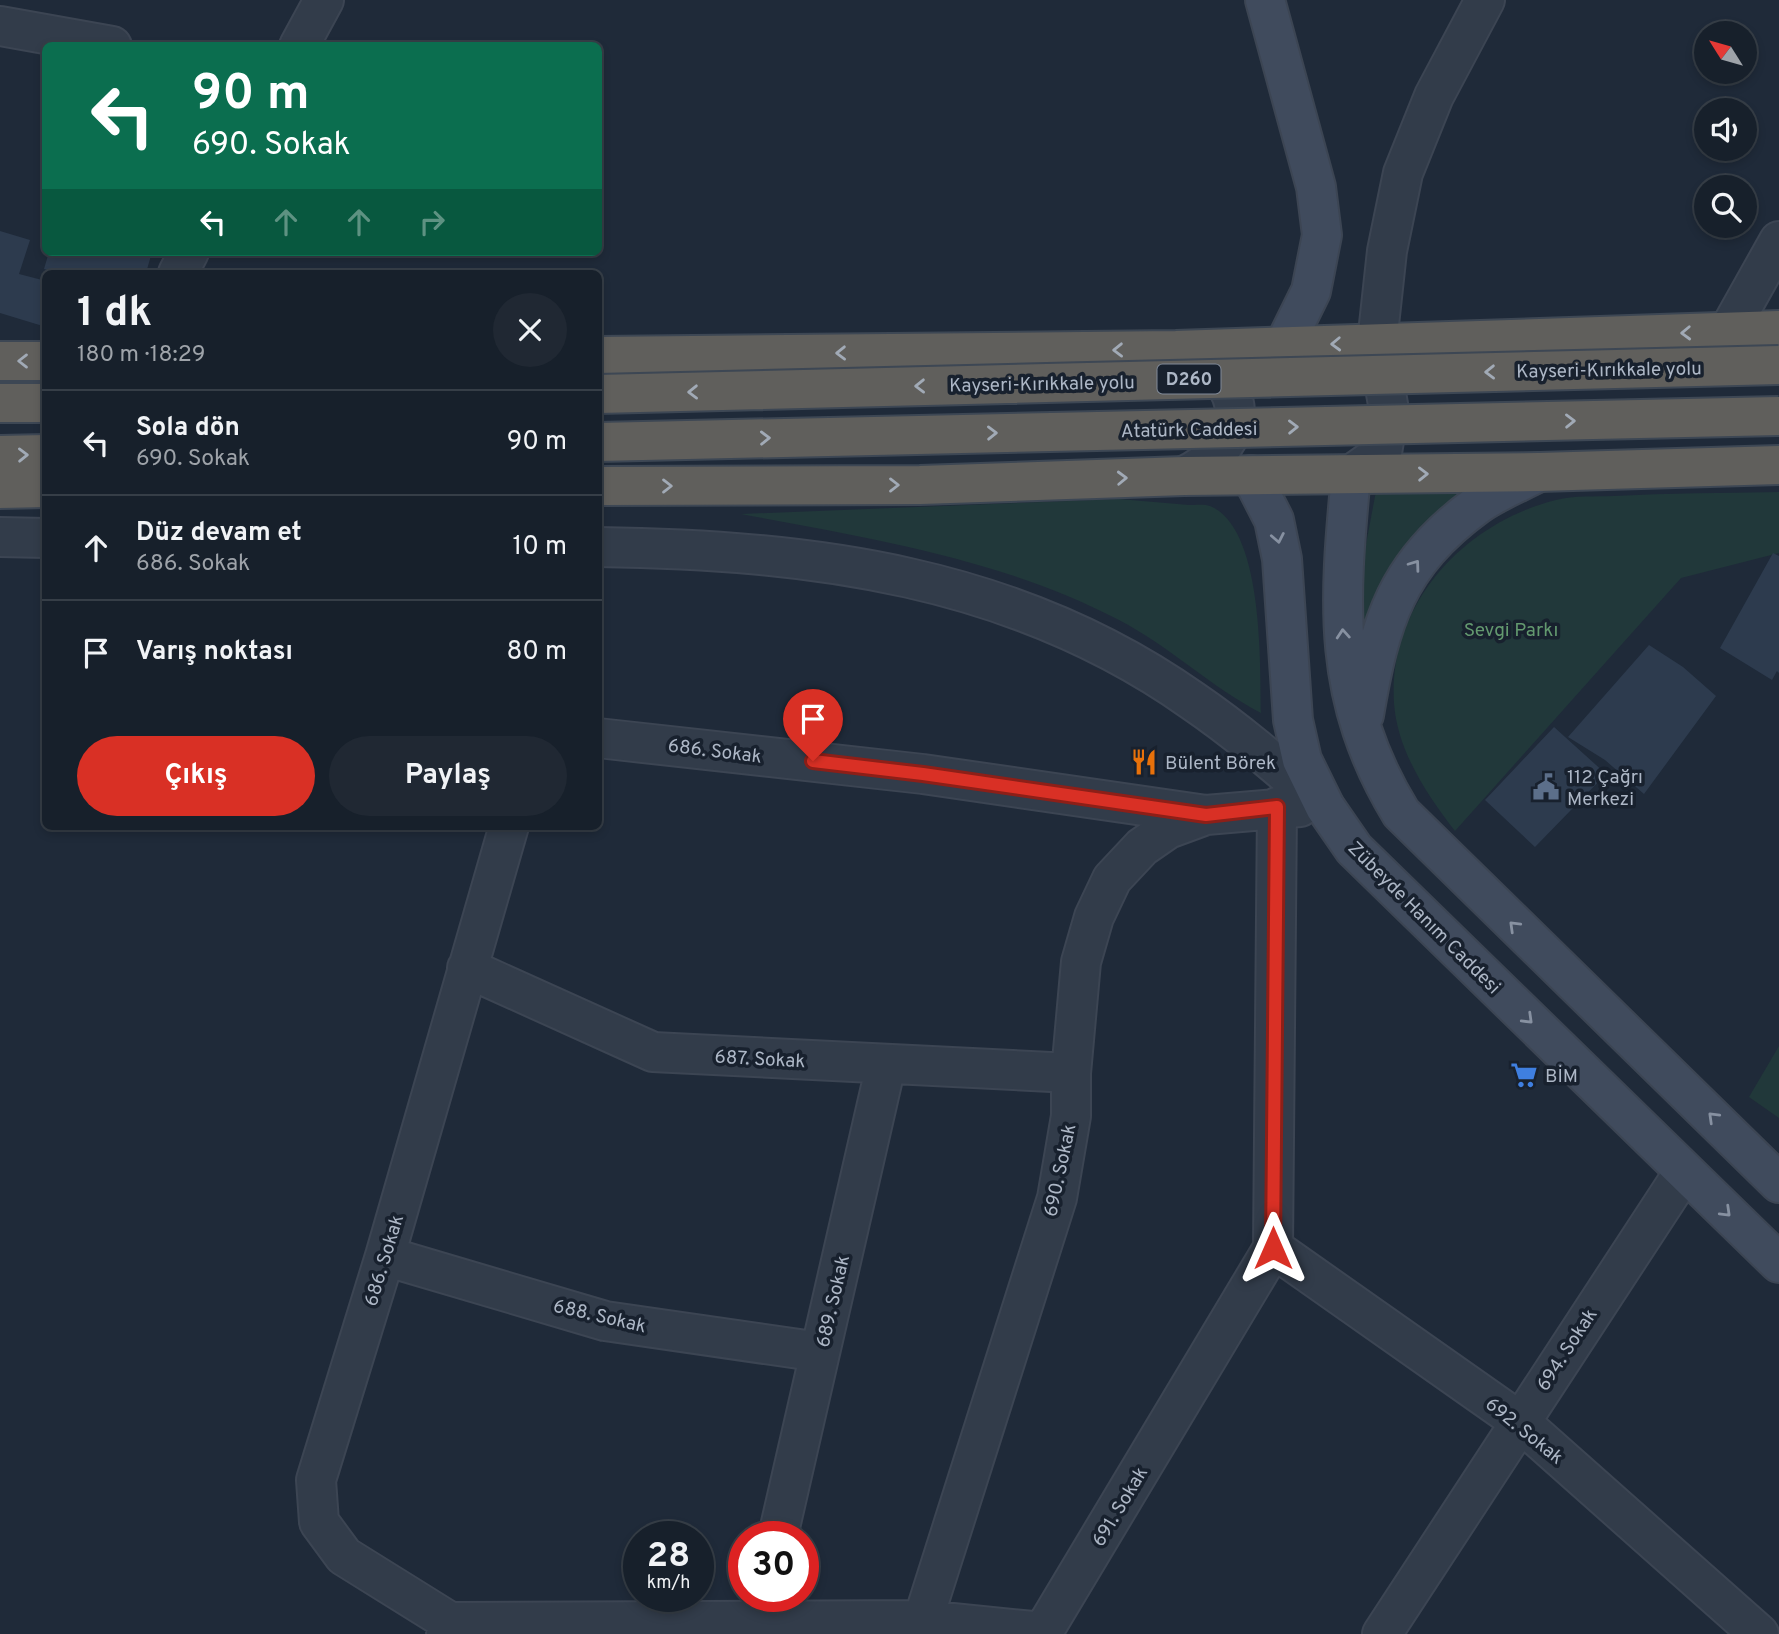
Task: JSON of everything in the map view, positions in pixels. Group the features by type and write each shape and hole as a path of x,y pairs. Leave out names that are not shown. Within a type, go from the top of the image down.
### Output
{"highway":[{"path":"602,356 1177,350 1779,330"},
{"path":"0,361 42,361"},
{"name":"Kayseri-Kırıkkale yolu","path":"602,394 1779,365"},
{"path":"0,403 42,403"},
{"name":"Atatürk Caddesi","path":"602,442 1779,416"},
{"path":"0,455 42,454"},
{"path":"602,486 920,485 1184,476 1538,472 1779,464"},
{"path":"0,489 42,488"}],"main road":[{"path":"1265,0 1316,187 1322,235 1311,291 1284,346"},
{"path":"1368,745 1364,717 1381,631 1397,593 1416,563 1443,533 1479,504 1538,472"},
{"name":"Zübeyde Hanım Caddesi","path":"1251,475 1274,520 1282,559 1293,720 1302,760 1325,807 1354,849 1779,1263"},
{"path":"1351,475 1343,564 1343,641 1358,719 1380,778 1401,813 1779,1183"}],"street":[{"path":"301,42 324,0"},
{"path":"1351,475 1382,453 1389,410 1377,343 1387,251 1403,173 1434,96 1485,0"},
{"path":"0,26 90,42"},
{"path":"1728,332 1779,241"},
{"path":"1251,475 1245,462 1247,407 1262,371 1284,346"},
{"path":"1177,350 1216,373 1232,392 1235,402 1231,428 1219,451 1201,468 1184,476"},
{"path":"0,537 42,538"},
{"path":"602,547 699,548 847,564 979,596 1054,623 1125,659 1192,699 1257,748 1325,807"},
{"name":"686. Sokak","path":"602,738 923,774 1206,815"},
{"path":"1273,1248 1277,807"},
{"name":"690. Sokak","path":"919,1627 1057,1198 1071,1116 1070,1073 1081,962 1094,917 1112,878 1142,848 1168,830 1206,815 1277,807 1325,807"},
{"name":"686. Sokak","path":"448,1628 344,1556 318,1522 316,1480 385,1256 508,830"},
{"name":"687. Sokak","path":"467,968 653,1052 1070,1073"},
{"name":"689. Sokak","path":"781,1521 886,1065"},
{"name":"694. Sokak","path":"1382,1634 1684,1172"},
{"name":"692. Sokak","path":"1273,1248 1520,1421 1759,1634"},
{"name":"691. Sokak","path":"794,1612 919,1627 1043,1632 1273,1248"},
{"name":"688. Sokak","path":"385,1256 605,1321 820,1352"},
{"name":"691. Sokak","path":"448,1628 728,1610"}],"green space":[{"path":"1476,490 1363,633 1360,576 1376,491"},
{"name":"Sevgi Parkı","path":"1779,492 1779,553 1681,578 1455,831 1424,787 1407,755 1396,721 1394,703 1395,667 1404,633 1418,601 1438,573 1463,548 1491,528 1522,511 1556,500 1585,496"},
{"path":"1119,499 1208,505 1228,519 1241,541 1250,569 1259,632 1261,713 1137,630 1074,599 1029,581 934,553 741,514"},
{"path":"1779,1046 1779,1118 1749,1097"}],"building":[{"path":"0,231 30,240 19,274 42,280 42,326 0,313"},
{"path":"48,256 151,256 147,270 44,269"},
{"path":"1773,553 1779,556 1779,673 1777,671 1772,680 1720,648"},
{"path":"1649,645 1683,667 1716,696 1644,794 1605,760 1568,737"},
{"name":"112 Çağrı Merkezi","path":"1554,727 1606,774 1535,847 1485,800"}],"place":[{"name":"Bülent Börek","path":"1144,762"},
{"name":"112 Çağrı Merkezi","path":"1546,787"},
{"name":"BİM","path":"1524,1075"}],"route":[{"path":"813,761 1206,815 1277,807 1273,1248"}]}
